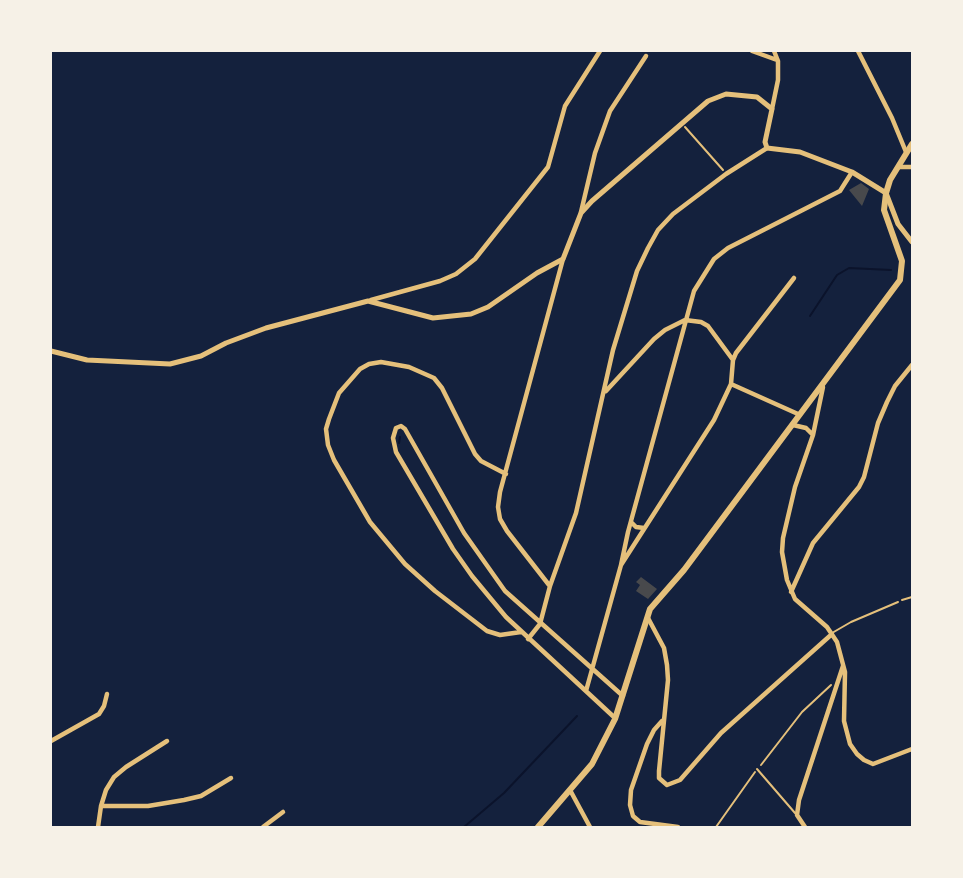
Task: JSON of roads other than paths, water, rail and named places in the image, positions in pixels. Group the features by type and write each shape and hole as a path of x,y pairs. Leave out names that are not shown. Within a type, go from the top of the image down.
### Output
{"main road":[{"path":"538,827 592,764 615,719 647,615 684,570 900,280 902,261 884,210 886,193 912,144"}],"street":[{"path":"51,351 87,360 172,364 201,356 266,328 440,281 456,274 475,259 548,167 565,106 600,51"},
{"path":"752,51 778,61"},
{"path":"767,148 765,142 777,93 778,61 774,51"},
{"path":"858,51 906,152"},
{"path":"550,586 507,531 500,519 498,507 563,259 581,213 595,153 606,120 619,94 646,56"},
{"path":"581,213 708,101 726,94 757,97 772,109"},
{"path":"528,639 540,624 550,586 576,513 613,350 637,271 658,230 681,207 767,148 800,152 852,172 886,193 898,224 912,242"},
{"path":"898,167 912,167"},
{"path":"586,691 694,290 714,259 727,248 840,191 852,172"},
{"path":"368,301 433,318 461,317 488,307 537,273 563,259"},
{"path":"621,565 704,440 730,384 733,360 743,342 794,278"},
{"path":"605,392 654,339 685,320 701,322 708,326 733,360"},
{"path":"506,474 488,465 475,454 442,388 433,378 409,367 381,362 360,369 339,393 326,429 328,445 370,522 405,564 435,592 486,631 500,635 521,632"},
{"path":"791,592 813,543 864,477 878,423 887,402 895,386 912,365"},
{"path":"824,380 813,435 795,487 783,538 785,570 791,592 837,642 846,683 844,721 850,744 864,760 873,764 912,749"},
{"path":"730,384 799,414"},
{"path":"792,424 806,428 813,435"},
{"path":"615,719 492,602 453,549 396,452 393,438 396,428 401,426 405,429 464,533 505,591 623,696"},
{"path":"631,522 636,527 644,528"},
{"path":"647,615 666,657 668,680 659,778 667,785 680,780 721,733 832,634"},
{"path":"806,827 797,815 799,800 843,665"},
{"path":"51,741 99,714 107,694"},
{"path":"663,721 654,730 647,744 631,790 630,805 633,816 640,822 678,827"},
{"path":"98,827 106,790 114,777 167,741"},
{"path":"101,806 148,806 184,800 201,796 231,778"},
{"path":"570,790 590,827"},
{"path":"263,827 283,812"}],"lane":[{"path":"832,634 851,622 898,602"},
{"path":"757,769 797,815"}],"waterway":[{"path":"810,316 837,275 849,268 891,270"},
{"path":"399,443 400,437"},
{"path":"464,827 504,793 577,716"}]}
